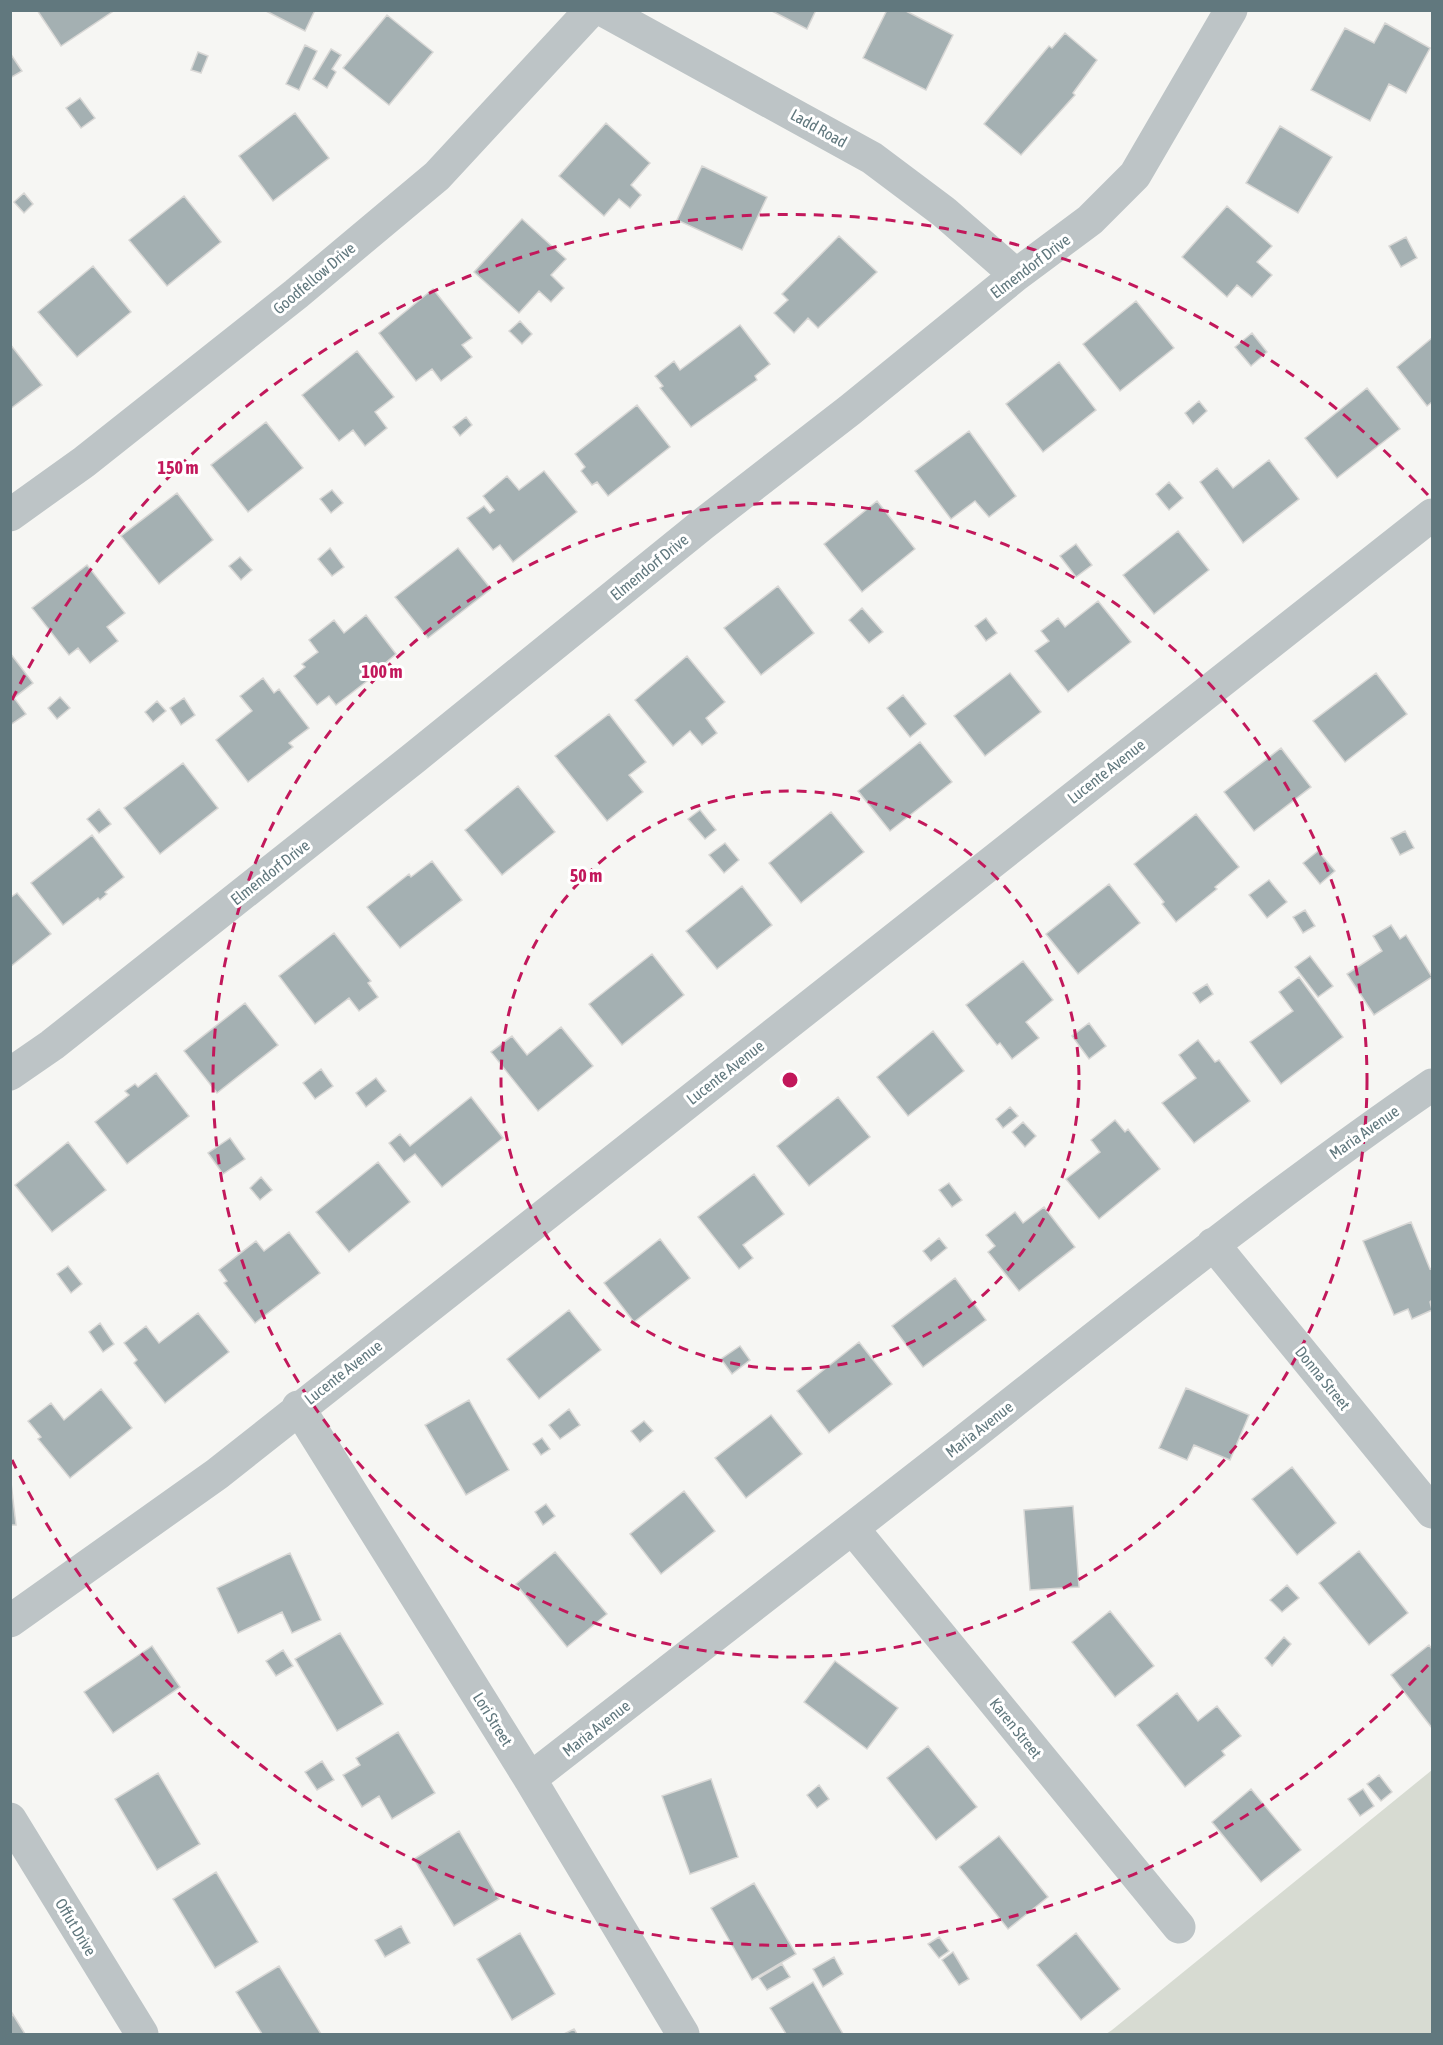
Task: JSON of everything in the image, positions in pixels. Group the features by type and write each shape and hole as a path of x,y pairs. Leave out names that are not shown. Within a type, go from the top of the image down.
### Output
{"street":[{"name":"Goodfellow Drive","path":"10,515 84,462 277,309 437,176 591,10"},
{"name":"Ladd Road","path":"603,10 872,158 944,212 1016,275"},
{"name":"Elmendorf Drive","path":"10,1074 52,1045 1016,275 1090,220 1135,175 1231,10"},
{"name":"Lucente Avenue","path":"10,1620 216,1474 298,1407 1432,515"},
{"name":"Maria Avenue","path":"530,1779 853,1529 1213,1244 1335,1151 1432,1085"},
{"name":"Donna Street","path":"1213,1244 1432,1512"},
{"name":"Lori Street","path":"298,1407 530,1779 683,2034"},
{"name":"Karen Street","path":"853,1529 1179,1927"},
{"name":"Offut Drive","path":"10,1819 142,2034"}],"shaded area":[{"path":"1432,1770 1432,2034 1106,2034 1112,2030"}],"building":[{"path":"37,10 115,10 61,46"},
{"path":"264,10 315,10 305,31"},
{"path":"770,10 816,10 807,29"},
{"path":"887,10 904,10 953,35 926,90 863,58"},
{"path":"387,15 433,52 389,105 343,68"},
{"path":"1385,23 1430,48 1406,93 1389,84 1370,121 1311,90 1345,28 1374,43"},
{"path":"1065,33 1097,60 1073,93 1075,95 1021,155 984,124 1049,46 1052,48"},
{"path":"305,45 317,51 299,90 286,84"},
{"path":"331,49 341,55 332,69 336,72 327,88 313,79"},
{"path":"198,52 208,56 201,73 191,70"},
{"path":"10,53 22,71 10,78"},
{"path":"80,98 95,118 81,128 66,108"},
{"path":"295,113 329,158 273,201 239,156"},
{"path":"606,123 650,163 631,185 641,195 630,208 619,199 604,216 559,176"},
{"path":"1280,126 1332,157 1298,213 1246,183"},
{"path":"702,166 767,197 742,250 677,220"},
{"path":"24,193 33,204 24,213 14,202"},
{"path":"184,196 221,242 167,286 129,240"},
{"path":"1227,206 1272,246 1257,262 1272,275 1252,297 1237,285 1227,297 1182,257"},
{"path":"522,219 566,259 551,275 564,288 551,302 539,291 519,313 474,272"},
{"path":"839,236 877,272 818,328 808,318 794,333 774,313 788,300 782,294"},
{"path":"1406,237 1417,258 1401,267 1389,246"},
{"path":"93,266 131,312 77,357 38,312"},
{"path":"433,289 472,338 462,345 472,357 441,381 432,369 416,381 379,333"},
{"path":"1136,301 1174,348 1120,391 1083,344"},
{"path":"520,321 532,334 522,344 509,331"},
{"path":"740,325 770,364 755,376 757,380 691,427 660,388 663,386 655,376 674,361 680,370"},
{"path":"1252,333 1267,352 1251,366 1235,347"},
{"path":"1432,338 1432,402 1427,406 1397,367"},
{"path":"10,344 42,385 10,409"},
{"path":"357,351 394,397 375,412 387,428 365,446 353,430 339,441 302,395"},
{"path":"1059,362 1096,410 1043,452 1006,404"},
{"path":"1367,388 1400,429 1337,478 1305,438"},
{"path":"1199,401 1207,411 1193,424 1185,413"},
{"path":"637,405 670,447 608,496 597,482 592,485 581,471 585,467 575,454"},
{"path":"466,417 472,425 460,436 453,427"},
{"path":"266,422 303,468 248,512 211,465"},
{"path":"969,431 1016,496 989,517 975,501 951,519 915,471"},
{"path":"1269,460 1299,499 1243,543 1200,482 1217,468 1233,488"},
{"path":"544,471 577,512 513,562 500,545 493,550 467,518 484,506 490,513 494,510 483,496 507,476 519,490"},
{"path":"1169,482 1183,498 1169,510 1156,494"},
{"path":"332,490 343,503 331,513 320,499"},
{"path":"177,493 213,540 159,584 121,536"},
{"path":"877,501 915,549 862,592 824,544"},
{"path":"1178,531 1209,570 1154,614 1123,575"},
{"path":"1076,544 1092,565 1076,577 1060,556"},
{"path":"330,548 344,567 332,576 318,559"},
{"path":"458,548 491,589 428,638 395,597"},
{"path":"240,557 252,570 241,580 229,566"},
{"path":"87,565 125,613 107,627 118,641 90,663 78,648 69,655 32,608"},
{"path":"778,586 814,633 761,675 724,628"},
{"path":"1098,601 1131,642 1068,692 1035,651 1049,641 1041,631 1058,618 1065,627"},
{"path":"862,608 883,632 869,643 849,620"},
{"path":"366,615 396,654 378,669 380,671 336,705 329,696 317,705 294,676 305,667 302,664 318,652 309,640 334,620 344,633"},
{"path":"986,618 997,633 986,641 975,626"},
{"path":"10,653 33,683 14,698 26,714 10,725"},
{"path":"687,656 725,702 706,718 717,733 702,745 690,731 673,746 635,700"},
{"path":"1010,673 1041,712 985,756 954,716"},
{"path":"1376,673 1407,714 1345,762 1313,721"},
{"path":"263,678 274,693 279,689 309,728 289,743 293,747 248,782 216,740 252,711 240,696"},
{"path":"903,695 926,724 910,737 887,708"},
{"path":"60,697 70,708 57,719 48,708"},
{"path":"184,698 195,715 181,725 170,708"},
{"path":"157,701 166,711 153,722 145,712"},
{"path":"609,714 646,762 629,775 643,792 607,821 555,756"},
{"path":"920,742 952,782 890,831 858,791"},
{"path":"1281,748 1311,787 1254,831 1224,792"},
{"path":"183,763 218,808 160,854 124,808"},
{"path":"518,786 555,832 502,875 465,830"},
{"path":"99,809 111,824 99,833 87,819"},
{"path":"700,810 716,830 705,839 688,819"},
{"path":"831,812 864,852 801,903 769,863"},
{"path":"1196,814 1239,867 1215,887 1217,889 1176,922 1162,904 1164,902 1134,864"},
{"path":"1405,831 1414,848 1400,855 1391,838"},
{"path":"92,835 124,877 105,892 107,894 100,900 98,898 63,925 31,883"},
{"path":"725,843 739,860 724,873 709,855"},
{"path":"1318,851 1335,871 1320,884 1303,863"},
{"path":"432,861 462,900 400,948 367,907 409,874 411,877"},
{"path":"1269,880 1287,902 1267,918 1249,895"},
{"path":"1109,884 1140,923 1078,974 1046,934"},
{"path":"742,886 772,925 717,969 686,931"},
{"path":"17,893 51,934 10,967 10,898"},
{"path":"1305,910 1315,926 1303,933 1293,917"},
{"path":"1391,925 1400,939 1406,935 1432,977 1374,1015 1347,974 1382,951 1373,936"},
{"path":"334,933 371,981 368,983 378,997 359,1011 349,998 315,1024 279,976"},
{"path":"652,954 684,995 622,1045 589,1004"},
{"path":"1310,956 1333,986 1318,997 1295,967"},
{"path":"1023,961 1053,1000 1026,1022 1039,1038 1012,1059 1000,1043 997,1045 966,1005"},
{"path":"1299,977 1343,1037 1281,1084 1250,1042 1293,1011 1279,992"},
{"path":"1207,984 1213,994 1200,1003 1193,993"},
{"path":"245,1003 278,1045 217,1093 184,1051"},
{"path":"1089,1023 1106,1046 1089,1059 1072,1036"},
{"path":"561,1027 593,1066 538,1111 491,1052 512,1036 527,1055"},
{"path":"933,1031 964,1071 908,1116 877,1077"},
{"path":"1198,1040 1215,1062 1219,1060 1250,1101 1194,1143 1162,1103 1196,1078 1179,1055"},
{"path":"321,1069 333,1086 315,1099 303,1083"},
{"path":"156,1073 189,1116 127,1164 95,1122 129,1095 125,1091 135,1084 138,1087"},
{"path":"376,1078 386,1091 366,1107 356,1093"},
{"path":"471,1097 503,1138 442,1187 415,1154 404,1162 389,1143 400,1134 410,1146"},
{"path":"838,1097 870,1137 809,1186 777,1146"},
{"path":"1010,1107 1018,1116 1003,1128 996,1119"},
{"path":"1115,1120 1125,1132 1128,1129 1160,1169 1099,1219 1066,1179 1100,1152 1091,1140"},
{"path":"1023,1122 1036,1136 1025,1147 1012,1132"},
{"path":"230,1138 245,1159 223,1174 208,1153"},
{"path":"68,1142 106,1190 52,1232 15,1185"},
{"path":"378,1162 410,1202 349,1252 316,1212"},
{"path":"754,1174 784,1214 743,1245 753,1258 739,1269 698,1217"},
{"path":"261,1177 272,1190 260,1200 250,1188"},
{"path":"949,1183 962,1200 952,1207 939,1190"},
{"path":"1044,1207 1075,1247 1019,1291 988,1252 995,1246 986,1235 1015,1212 1023,1223"},
{"path":"1411,1222 1430,1269 1432,1268 1432,1300 1430,1302 1432,1310 1412,1319 1408,1309 1394,1315 1363,1241"},
{"path":"289,1232 320,1273 255,1323 224,1283 227,1281 219,1270 256,1241 264,1251"},
{"path":"939,1238 947,1248 931,1261 923,1251"},
{"path":"660,1239 690,1278 634,1322 604,1283"},
{"path":"68,1266 82,1284 71,1293 57,1274"},
{"path":"955,1278 986,1320 923,1367 892,1326"},
{"path":"569,1310 601,1350 539,1399 507,1359"},
{"path":"198,1313 229,1352 165,1403 134,1363 137,1360 124,1343 146,1326 159,1343"},
{"path":"100,1323 114,1344 103,1352 89,1332"},
{"path":"859,1342 892,1384 829,1433 797,1391"},
{"path":"740,1346 750,1360 732,1374 721,1359"},
{"path":"1186,1388 1249,1415 1230,1460 1194,1445 1187,1460 1159,1448"},
{"path":"101,1389 132,1428 70,1478 38,1439 41,1437 28,1421 51,1403 64,1420"},
{"path":"469,1400 509,1470 466,1495 425,1425"},
{"path":"569,1409 580,1425 560,1439 549,1425"},
{"path":"771,1415 802,1454 746,1498 715,1458"},
{"path":"644,1421 653,1431 640,1442 631,1431"},
{"path":"542,1438 550,1449 541,1455 533,1444"},
{"path":"1292,1467 1336,1523 1297,1555 1252,1499"},
{"path":"10,1474 16,1525 10,1525"},
{"path":"684,1491 715,1531 661,1574 630,1534"},
{"path":"546,1504 555,1516 543,1525 535,1512"},
{"path":"1073,1506 1079,1587 1030,1590 1024,1510"},
{"path":"1359,1551 1408,1613 1369,1645 1319,1583"},
{"path":"555,1552 607,1614 567,1647 516,1584"},
{"path":"290,1553 321,1620 292,1633 282,1612 238,1633 217,1588"},
{"path":"1287,1585 1299,1598 1282,1612 1270,1600"},
{"path":"1110,1611 1154,1666 1115,1697 1072,1642"},
{"path":"340,1633 383,1704 337,1731 295,1659"},
{"path":"1284,1637 1291,1644 1272,1666 1265,1658"},
{"path":"1429,1645 1432,1649 1432,1728 1391,1675"},
{"path":"152,1646 180,1687 113,1733 84,1692"},
{"path":"283,1650 293,1666 276,1676 266,1661"},
{"path":"835,1661 898,1708 867,1749 804,1702"},
{"path":"1177,1693 1198,1721 1217,1706 1241,1736 1222,1751 1225,1755 1185,1787 1137,1725"},
{"path":"398,1732 435,1793 392,1819 379,1796 362,1807 343,1775 360,1765 356,1758"},
{"path":"928,1746 977,1807 936,1840 887,1778"},
{"path":"322,1761 334,1780 317,1790 305,1772"},
{"path":"158,1773 200,1844 157,1870 115,1799"},
{"path":"1379,1775 1392,1792 1381,1801 1367,1784"},
{"path":"711,1779 738,1857 690,1874 662,1796"},
{"path":"819,1785 829,1799 817,1808 807,1795"},
{"path":"1251,1789 1301,1850 1261,1882 1212,1822"},
{"path":"1363,1789 1374,1806 1360,1816 1348,1799"},
{"path":"459,1831 499,1899 454,1926 414,1859"},
{"path":"999,1836 1048,1897 1008,1929 959,1867"},
{"path":"216,1872 258,1942 215,1968 173,1899"},
{"path":"754,1883 796,1954 752,1980 711,1908"},
{"path":"401,1926 410,1943 385,1957 375,1940"},
{"path":"520,1933 555,1994 512,2020 477,1959"},
{"path":"1076,1933 1120,1989 1081,2020 1037,1965"},
{"path":"939,1937 949,1951 939,1958 928,1944"},
{"path":"953,1952 969,1979 959,1985 942,1960"},
{"path":"834,1957 843,1974 823,1987 813,1969"},
{"path":"782,1964 790,1977 767,1990 759,1978"},
{"path":"279,1966 321,2034 262,2034 236,1992"},
{"path":"813,1982 843,2034 786,2034 770,2008"},
{"path":"12,2013 25,2034 10,2034"},
{"path":"574,2029 577,2034 564,2034"}]}
